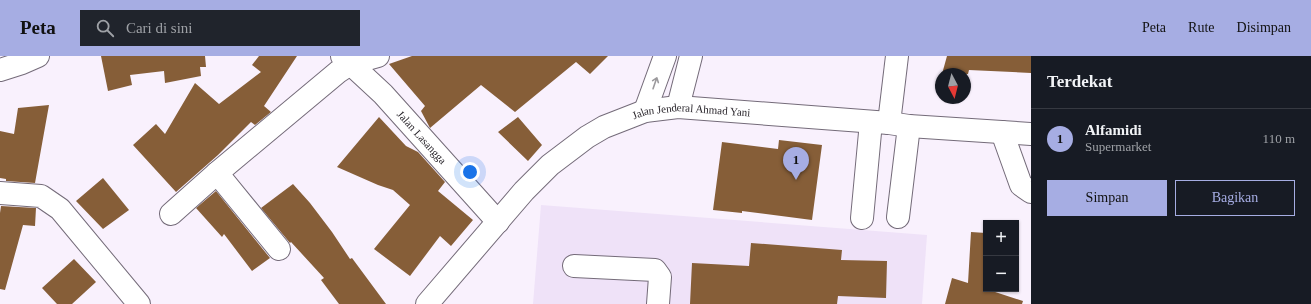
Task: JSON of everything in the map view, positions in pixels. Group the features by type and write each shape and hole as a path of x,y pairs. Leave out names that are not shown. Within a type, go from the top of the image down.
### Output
{"main road":[{"path":"0,70 38,56"},
{"path":"171,214 217,173 338,72 346,60 378,56"},
{"path":"646,110 665,56"},
{"path":"678,107 691,56"},
{"path":"862,218 890,124 897,56"},
{"name":"Jalan Lasangga","path":"346,60 383,94 498,222"},
{"name":"Jalan Jenderal Ahmad Yani","path":"427,304 524,191 550,165 574,146 604,127 646,110 678,107 1031,134"},
{"path":"890,124 898,218"},
{"path":"1002,132 1021,185 1031,192"},
{"path":"217,173 279,249"},
{"path":"0,193 41,196 60,209 139,304"},
{"path":"574,266 655,270 660,277 658,304"}],"shaded area":[{"path":"541,205 927,235 922,304 533,304"}],"building":[{"path":"101,56 205,56 206,67 200,67 201,76 165,83 164,71 130,75 132,85 108,91"},
{"path":"259,56 297,56 264,106 271,112 255,125 251,122 218,155 176,192 133,145 156,124 165,134 195,83 219,104 261,72 252,65"},
{"path":"412,56 608,56 590,74 576,62 515,112 481,85 430,128 421,111 425,106 389,64"},
{"path":"947,56 1031,56 1031,73 971,70 971,68 944,68"},
{"path":"49,105 35,183 6,181 6,179 0,178 0,131 14,134 18,108"},
{"path":"379,117 406,146 418,152 445,182 438,191 473,220 451,246 440,236 410,276 374,249 410,205 393,190 337,167"},
{"path":"518,117 542,145 528,161 498,132"},
{"path":"779,140 822,145 812,220 742,211 742,213 713,210 722,142 778,149"},
{"path":"103,178 129,210 103,229 76,201"},
{"path":"293,184 310,203 350,259 352,258 386,304 339,304 321,280 324,278 291,242 290,243 261,208"},
{"path":"216,191 270,258 252,271 224,234 222,237 196,208"},
{"path":"1,206 36,208 35,226 23,225 5,290 0,289"},
{"path":"971,232 983,233 983,292 995,292 1023,301 1022,304 945,304 952,278 968,283"},
{"path":"751,243 842,250 841,260 887,261 886,298 838,296 837,304 690,304 692,263 749,266"},
{"path":"74,259 96,282 72,304 57,304 42,288"}],"place":[{"name":"Alfamidi","path":"796,180"}]}
